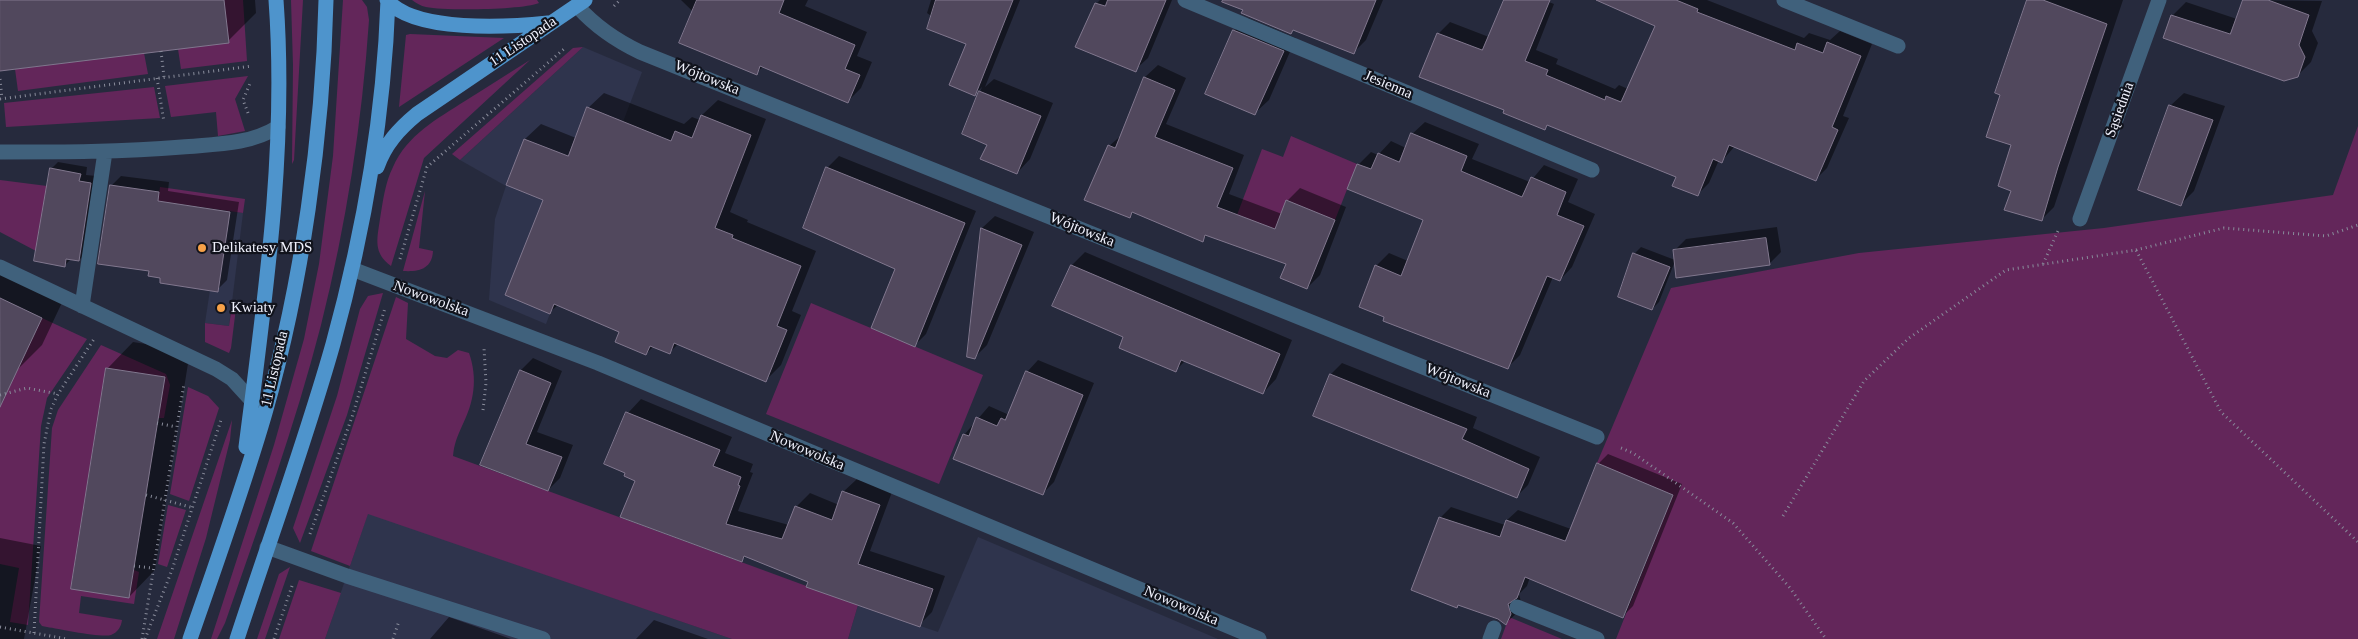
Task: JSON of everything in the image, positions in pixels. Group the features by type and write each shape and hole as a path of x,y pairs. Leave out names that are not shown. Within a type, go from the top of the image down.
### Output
{"main road":[{"path":"242,486 273,228 278,127 276,0"},
{"name":"11 Listopada","path":"190,639 265,412 295,281 314,159 326,0"},
{"path":"387,0 394,9 422,19 510,27 550,23"},
{"name":"11 Listopada","path":"236,639 311,418 333,344 352,269 379,124 387,0"},
{"name":"11 Listopada","path":"367,194 378,164 398,130 417,114 582,3"}],"street":[{"name":"Jesienna","path":"1185,0 1592,170"},
{"path":"1784,0 1898,46"},
{"name":"Sąsiednia","path":"2080,219 2159,0"},
{"name":"Wójtowska","path":"582,3 594,24 616,40 640,52 1597,437"},
{"path":"0,152 105,152 233,143 257,138 278,127"},
{"path":"82,306 105,152"},
{"path":"0,267 216,369 242,388 253,402"},
{"name":"Nowowolska","path":"352,269 598,364 1259,639"},
{"path":"267,547 346,576 543,639"},
{"path":"1517,607 1578,635 1597,639"}],"path":[{"path":"161,51 164,77"},
{"path":"0,79 1,99 258,65"},
{"path":"157,78 169,148"},
{"path":"2043,264 2059,229 2080,219"},
{"path":"1783,516 1864,381 1909,338 2006,270 2136,250 2224,228 2326,236 2358,225"},
{"path":"2136,250 2221,412 2358,542"},
{"path":"477,316 485,354 486,384 483,410"},
{"path":"34,633 44,444 50,409 97,334"},
{"path":"143,639 152,568 185,378"},
{"path":"0,395 27,388 58,394"},
{"path":"143,639 194,508 221,419"},
{"path":"158,423 176,427"},
{"path":"1597,437 1633,453 1733,522 1790,588 1826,639"},
{"path":"146,495 164,498 194,508"},
{"path":"134,566 152,568"},
{"path":"0,627 67,639"}],"shaded area":[{"path":"224,0 243,0 247,61 181,69 178,49"},
{"path":"291,0 303,0 294,160 292,164 293,65"},
{"path":"343,0 362,0 367,7 369,20 352,174 338,250 311,363 276,475 225,623 217,639 211,639 274,445 304,339 319,264 333,156"},
{"path":"412,0 537,0 539,3 517,7 449,9 426,7"},
{"path":"406,35 504,38 399,107"},
{"path":"583,47 642,72 546,324 489,300 495,219 506,186 460,160"},
{"path":"583,47 460,160 452,154 573,48"},
{"path":"144,53 148,74 18,91 15,69"},
{"path":"530,60 424,158 391,266 381,256 377,239 386,186 399,156 415,137 434,121"},
{"path":"248,76 235,99 245,131 218,136 216,112 171,117 165,86"},
{"path":"154,87 160,118 6,127 4,103"},
{"path":"2358,126 2358,639 1616,639 1673,495 1597,463 1671,288 1859,253 2104,228 2333,195"},
{"path":"1291,136 1357,164 1335,220 1286,201 1275,229 1237,215 1262,149 1283,157"},
{"path":"0,180 47,186 36,251 0,232"},
{"path":"160,187 245,199 243,213 158,201"},
{"path":"425,191 419,248 433,251 432,257 424,268 414,271 403,271"},
{"path":"172,203 243,213 229,326 205,323 210,290 160,283"},
{"path":"383,293 347,415 300,543 293,528 337,396 360,309 368,296"},
{"path":"396,297 408,303 406,339 435,356 447,358 458,350 469,353 474,381 472,399 456,441 453,456 858,605 848,639 732,639 368,514 350,566 311,551"},
{"path":"233,300 237,300 229,353 205,342 205,323 229,326"},
{"path":"811,303 983,375 939,484 766,414"},
{"path":"42,318 87,339 47,398 41,426 28,625 10,622 19,568 0,564 0,365 16,372"},
{"path":"101,345 166,374 170,385 164,418 158,418 165,377 106,368 71,588 129,598 134,570 139,572 134,604 81,596 79,613 122,620 117,631 106,636 42,626 39,622 52,428 58,410"},
{"path":"188,387 208,396 219,408 189,501 170,494"},
{"path":"232,420 230,440 206,538 174,639 157,639"},
{"path":"168,505 186,510 167,567 158,564"},
{"path":"368,513 732,639 325,639"},
{"path":"978,537 1218,639 848,639 858,605 938,632"},
{"path":"290,567 265,639 257,639 279,574"},
{"path":"299,580 341,593 325,639 279,639"},
{"path":"1509,617 1562,639 1501,639"}],"building":[{"path":"0,0 224,0 229,43 0,71"},
{"path":"697,0 784,0 779,13 855,45 845,69 860,75 848,103 760,66 757,75 679,43"},
{"path":"936,0 1013,0 975,96 949,85 966,44 927,29"},
{"path":"1108,0 1166,0 1136,72 1075,47 1095,3 1105,6"},
{"path":"1223,0 1376,0 1354,54 1293,30 1291,34 1241,13 1243,10 1222,2"},
{"path":"1504,0 1550,0 1525,61 1548,70 1546,75 1605,100 1606,96 1621,102 1655,26 1596,0 1676,0 1698,9 1697,12 1795,50 1797,43 1823,53 1827,42 1861,56 1832,127 1838,130 1816,181 1729,145 1722,163 1713,159 1698,196 1672,186 1676,177 1547,125 1545,130 1503,113 1504,110 1419,77 1437,33 1482,50"},
{"path":"2027,0 2043,0 2107,24 2058,167 2042,221 2004,210 2011,191 1998,186 2011,145 1986,137 2000,95 1995,93"},
{"path":"2243,0 2268,0 2309,15 2299,45 2305,57 2298,77 2284,81 2163,38 2171,15 2230,34"},
{"path":"1233,30 1284,51 1255,115 1205,94"},
{"path":"1144,77 1175,90 1155,137 1233,168 1217,207 1275,229 1286,200 1335,220 1307,289 1280,278 1286,264 1205,235 1203,242 1132,212 1130,218 1084,200 1108,145 1115,148"},
{"path":"979,91 1041,116 1017,174 980,159 987,145 962,134"},
{"path":"2169,105 2213,120 2181,206 2138,190"},
{"path":"587,107 671,141 675,131 692,138 701,115 751,135 715,228 733,235 732,238 801,266 777,326 787,330 766,382 674,343 670,354 650,346 646,355 615,342 619,332 554,304 550,314 505,295 543,200 506,185 524,139 568,156"},
{"path":"1411,133 1467,156 1461,171 1522,197 1531,177 1566,192 1557,215 1584,226 1560,281 1547,276 1508,369 1383,321 1384,317 1359,307 1375,265 1401,276 1423,220 1347,189 1357,164 1371,169 1378,153 1399,162"},
{"path":"826,167 965,223 915,347 871,328 895,269 803,228"},
{"path":"50,168 81,174 79,181 91,183 79,261 66,259 65,267 34,261"},
{"path":"110,185 159,192 158,201 230,212 218,292 160,283 160,278 148,276 149,271 98,264"},
{"path":"981,228 1022,245 975,359 967,357"},
{"path":"1766,238 1770,265 1676,278 1673,250"},
{"path":"1633,253 1670,267 1652,310 1618,297"},
{"path":"1071,265 1280,354 1263,394 1181,360 1176,372 1119,348 1123,337 1052,306"},
{"path":"0,298 42,318 0,407"},
{"path":"106,368 165,377 129,598 71,589"},
{"path":"520,370 551,383 526,444 562,457 548,491 480,465"},
{"path":"1026,371 1083,395 1043,495 953,459 963,434 969,436 976,417 997,426 1001,418 1005,420"},
{"path":"1330,374 1467,429 1462,439 1529,469 1517,498 1313,416"},
{"path":"626,412 720,450 713,466 741,477 738,485 740,486 726,524 782,539 795,506 832,520 842,491 880,505 858,564 933,589 920,627 806,587 808,582 744,556 742,562 620,517 635,481 624,476 625,473 604,464"},
{"path":"1597,463 1673,495 1623,618 1525,577 1517,598 1508,604 1511,614 1506,625 1498,619 1458,605 1457,608 1411,590 1439,517 1500,537 1506,520 1565,541"}],"place":[{"name":"Delikatesy MDS","path":"202,248"},
{"name":"Kwiaty","path":"221,308"}]}
